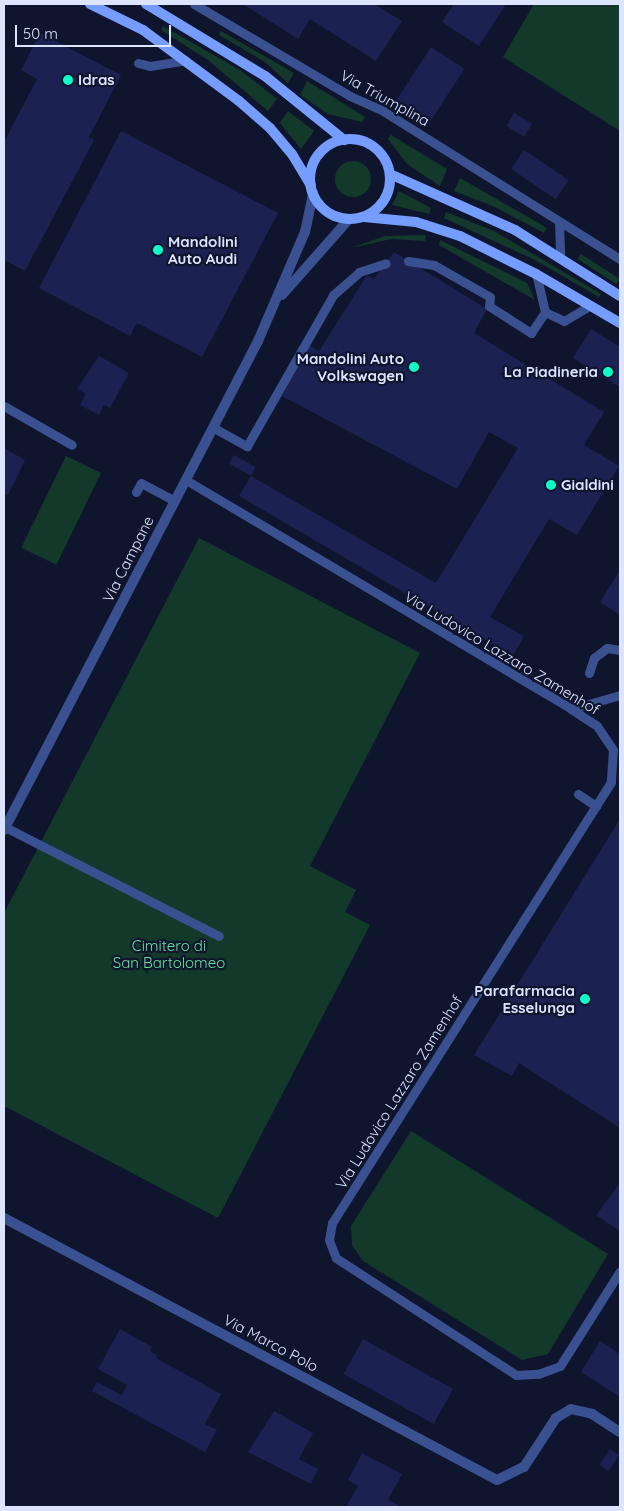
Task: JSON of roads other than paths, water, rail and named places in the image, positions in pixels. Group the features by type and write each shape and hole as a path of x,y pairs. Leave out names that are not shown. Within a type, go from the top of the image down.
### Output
{"main road":[{"path":"90,4 143,30 186,60 270,128 292,154 312,190 331,214 349,219 364,217 416,222 468,240 536,274 620,323"},
{"path":"146,4 265,76 344,140"},
{"path":"312,190 313,165 325,149 344,140 354,140 374,147 382,154 390,174 385,200 364,217"},
{"path":"390,174 514,230 620,296"}],"street":[{"name":"Via Campane","path":"5,829 214,428 277,301 305,232 312,190"},
{"name":"Via Campane","path":"277,301 349,219"},
{"name":"Via Marco Polo","path":"4,1218 497,1480 524,1467 556,1418 570,1410 592,1414 620,1432"}],"lane":[{"name":"Via Triumplina","path":"194,4 350,96 383,112 620,259"},
{"path":"138,63 150,66 186,60"},
{"path":"559,222 560,258"},
{"path":"408,261 434,265 490,297 489,306 531,333 545,312 536,274"},
{"path":"214,428 248,447 333,295 359,272 386,263"},
{"path":"545,312 564,321 591,305"},
{"path":"4,406 72,444"},
{"name":"Via Ludovico Lazzaro Zamenhof","path":"186,480 571,709 597,726 613,750 611,782 332,1223 329,1240 336,1258 516,1375 538,1374 560,1366 620,1271"},
{"path":"136,492 141,483 175,501"},
{"path":"589,673 594,658 607,648 620,650"},
{"path":"571,709 620,695"},
{"path":"578,794 596,806"},
{"path":"5,829 219,936"}],"place":[{"name":"Idras","path":"68,80"},
{"name":"Mandolini Auto Audi","path":"158,250"},
{"name":"Mandolini Auto Volkswagen","path":"414,367"},
{"name":"La Piadineria","path":"608,372"},
{"name":"Gialdini","path":"551,485"},
{"name":"Parafarmacia Esselunga","path":"585,999"}],"park label":[{"name":"Cimitero di San Bartolomeo","path":"169,954"}]}
